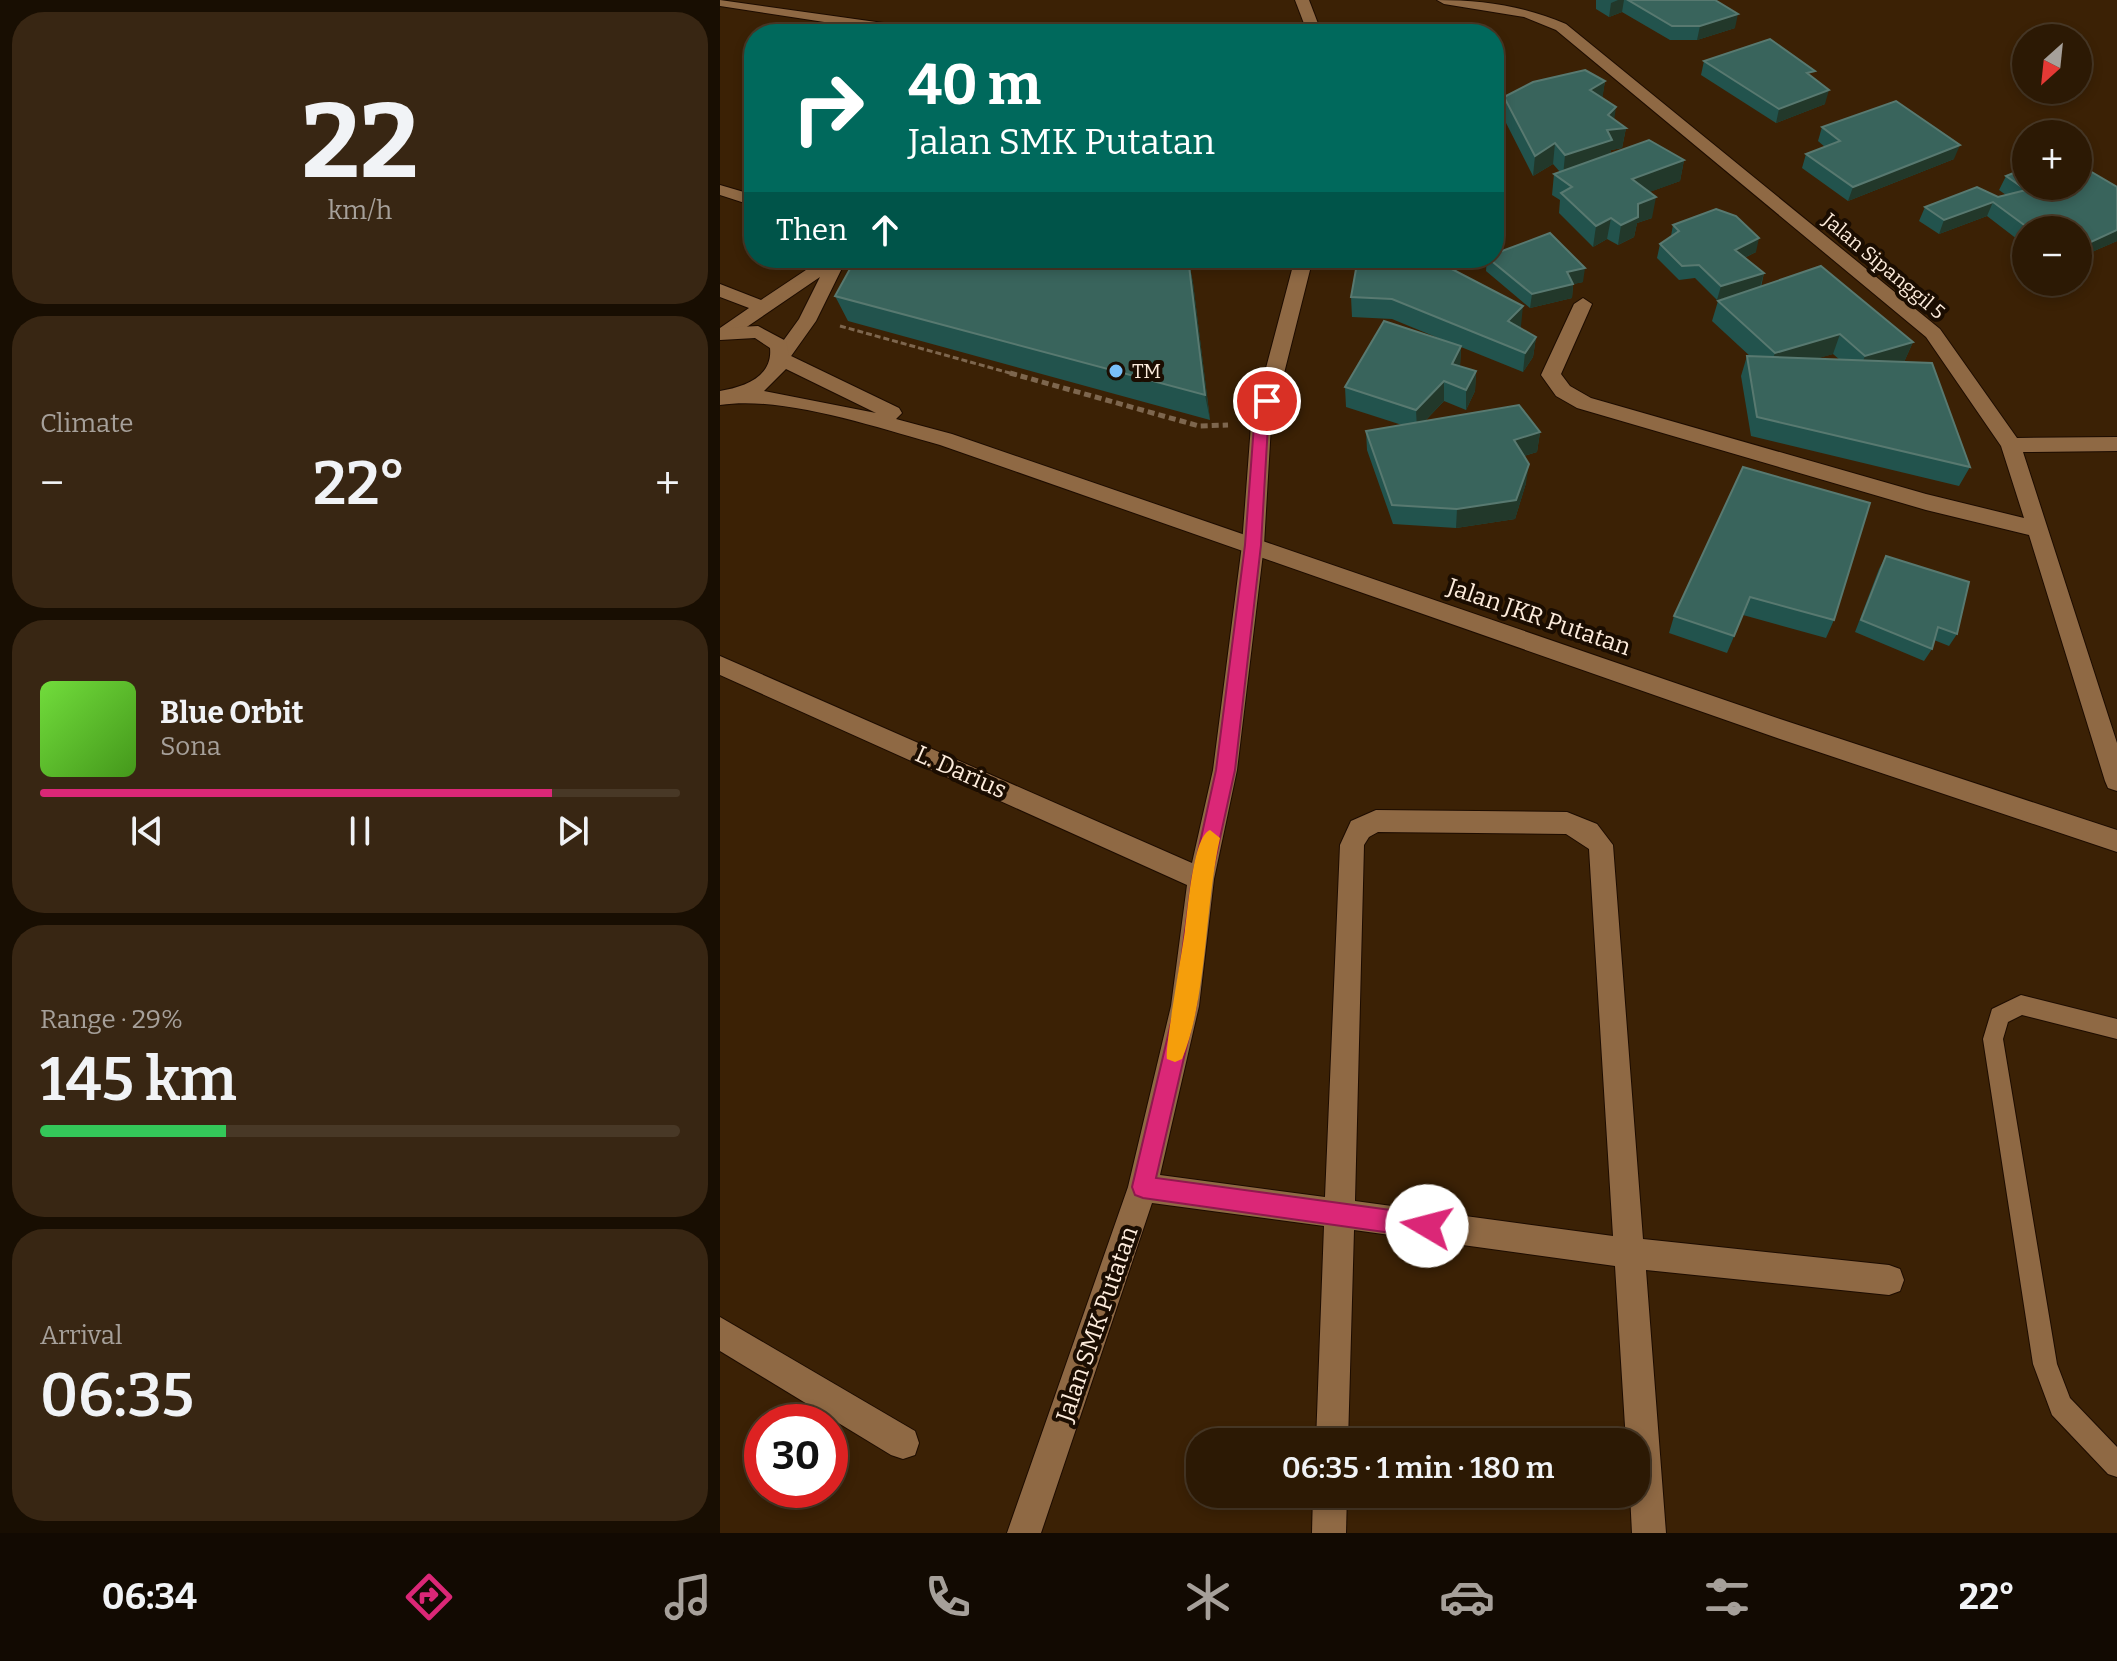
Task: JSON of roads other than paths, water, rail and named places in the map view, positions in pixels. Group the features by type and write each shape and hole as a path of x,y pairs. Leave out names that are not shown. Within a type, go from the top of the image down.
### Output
{"street":[{"path":"1302,0 1311,24"},
{"name":"Jalan Sipanggil 5","path":"1444,0 1527,13 1561,27 1933,333 2011,445 2117,781"},
{"path":"720,2 861,24"},
{"path":"720,190 744,198"},
{"path":"722,333 822,268"},
{"path":"782,357 807,321 832,268"},
{"name":"Jalan SMK Putatan","path":"1024,1533 1143,1187 1185,1006 1201,879 1225,770 1253,545 1261,425 1301,268"},
{"path":"720,290 762,307"},
{"path":"1583,304 1551,375 1563,391 1584,403 1895,494 2039,530"},
{"name":"Jalan JKR Putatan","path":"722,333 750,331 771,337 779,345 782,357 768,379 726,398"},
{"name":"Jalan JKR Putatan","path":"782,357 945,439"},
{"name":"Jalan JKR Putatan","path":"726,398 846,412 945,439 2117,841"},
{"path":"2011,445 2117,444"},
{"name":"L. Darius","path":"721,667 1201,879"},
{"path":"1332,1428 1352,845 1360,829 1376,821 1567,823 1588,832 1601,845 1649,1533"},
{"path":"1143,1187 1630,1253 1889,1280"},
{"path":"720,1333 903,1443"},
{"path":"1329,1533 1330,1508"}],"lane":[{"path":"2117,1029 2021,1005 1999,1016 1993,1039 2045,1364 2061,1406 2117,1465"}],"place":[{"name":"TM","path":"1116,371"}]}
